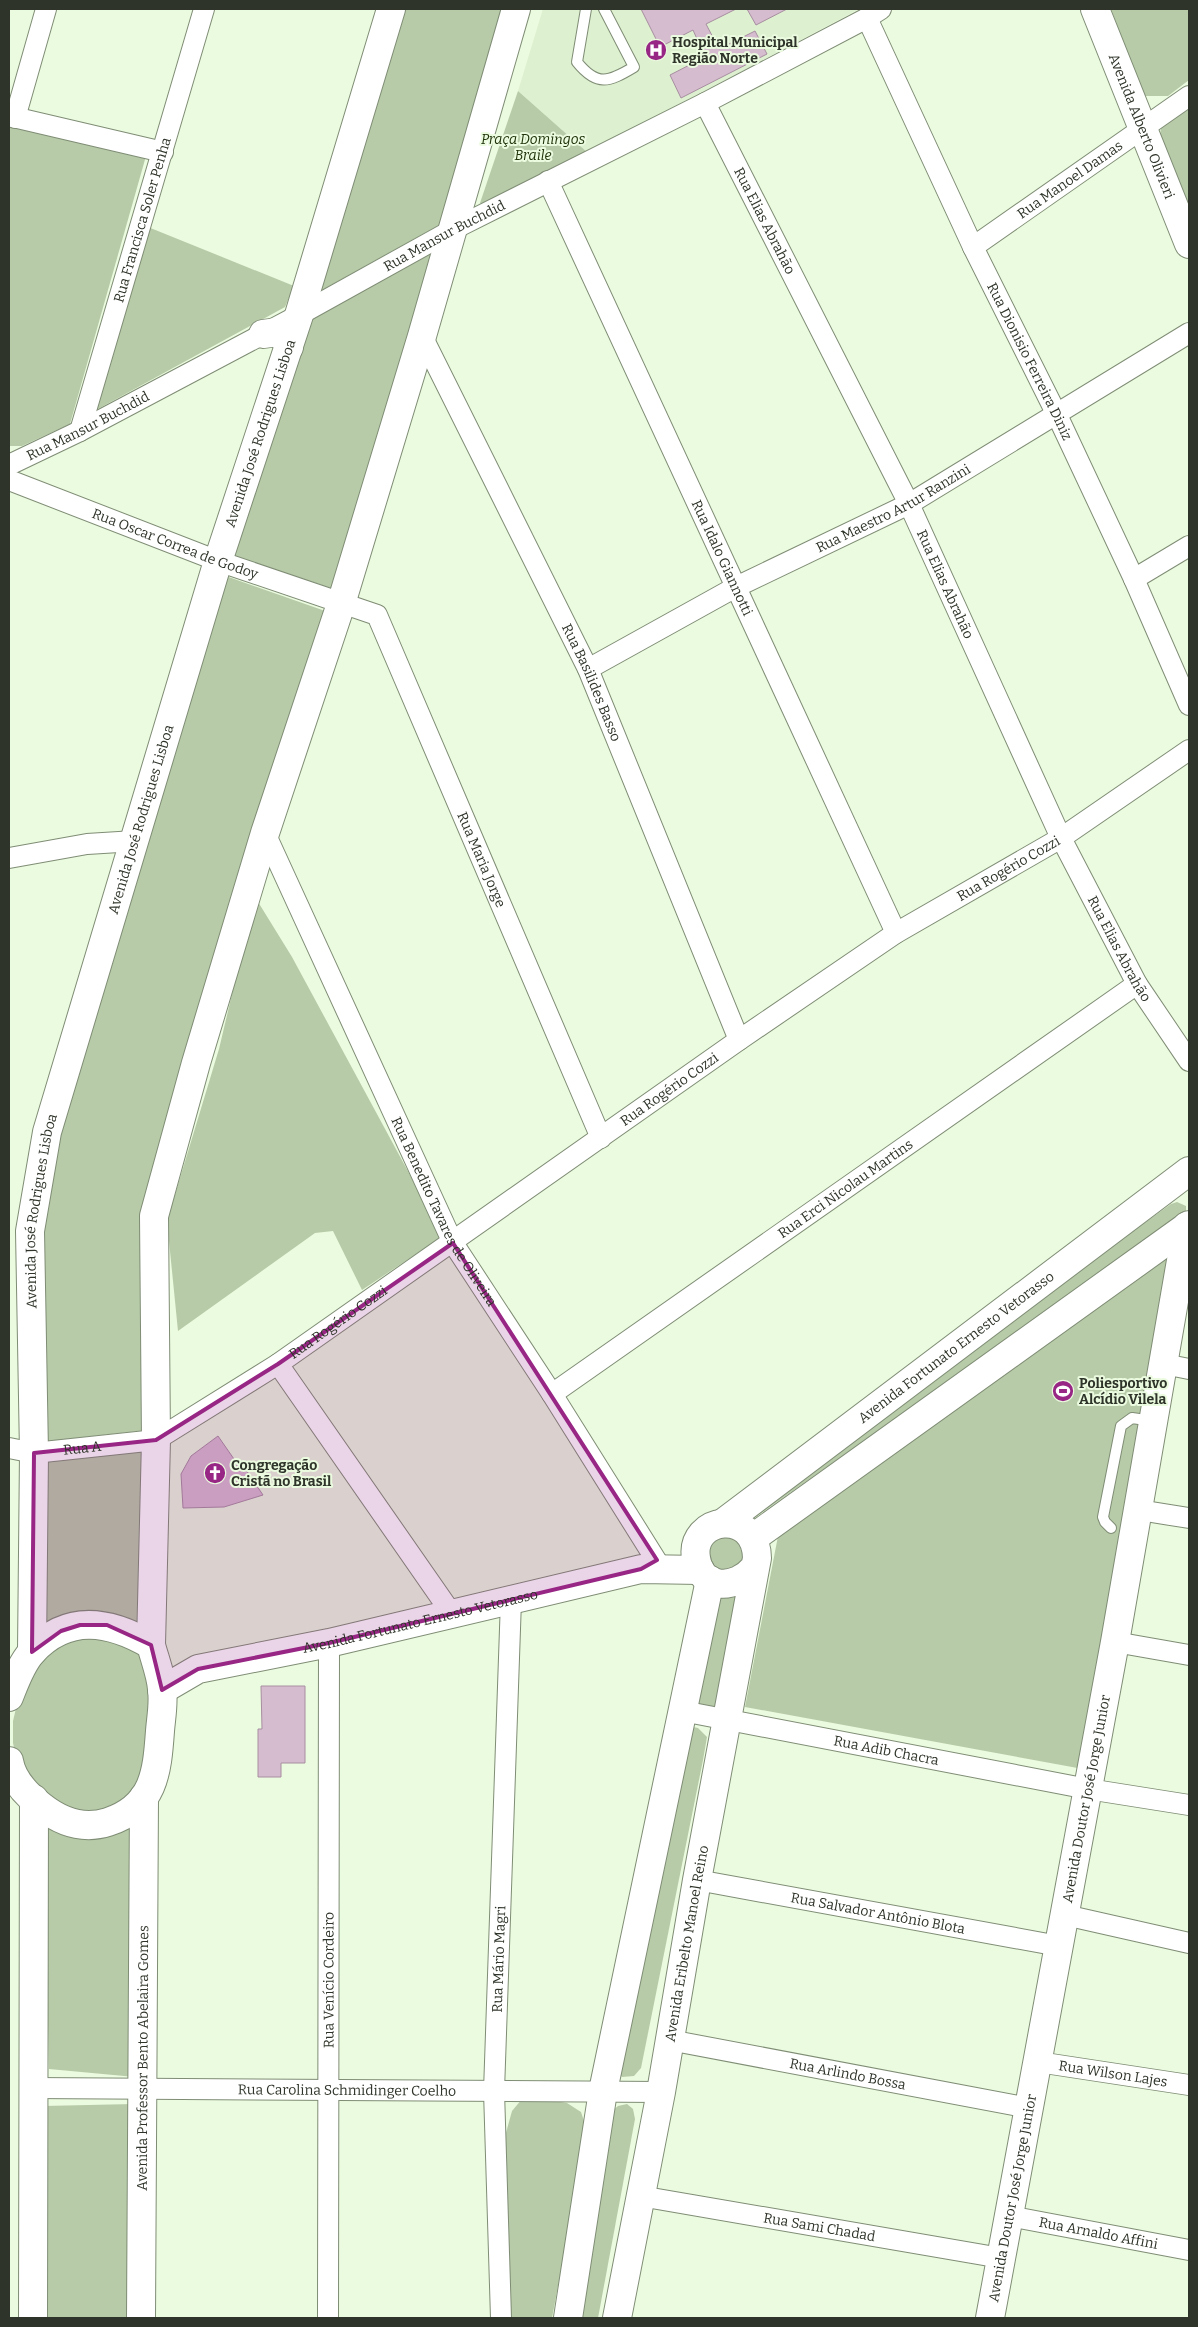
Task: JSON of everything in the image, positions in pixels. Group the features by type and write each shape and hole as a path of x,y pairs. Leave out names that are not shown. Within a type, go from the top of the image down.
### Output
{"main road":[{"name":"Avenida José Rodrigues Lisboa","path":"17,1674 22,1451 30,1231 48,1132 218,561 299,315 390,9"},
{"path":"17,1780 56,1818 72,1824 97,1825 117,1819 133,1810 144,1797 155,1777 162,1690 152,1650 156,1440 154,1216 196,1063 265,833 341,604 422,336 516,9"},
{"name":"Avenida Alberto Olivieri","path":"1095,9 1189,244"},
{"path":"263,334 278,332 284,337 289,346"},
{"name":"Avenida Fortunato Ernesto Vetorasso","path":"162,1690 198,1669 329,1643 653,1565 714,1527 1189,1172"},
{"path":"753,1538 1188,1226"},
{"name":"Avenida Doutor José Jorge Junior","path":"990,2318 1116,1642 1154,1421 1177,1366 1178,1280 1188,1226"},
{"path":"1142,1258 1164,1260 1172,1267 1178,1280"},
{"path":"735,1524 746,1529 753,1538 757,1558 754,1568 746,1578 734,1584 722,1584 705,1575 696,1557 697,1543 714,1527 735,1524"},
{"name":"Avenida Fortunato Ernesto Vetorasso","path":"653,1565 705,1575"},
{"name":"Avenida Eribelto Manoel Reino","path":"616,2318 661,2092 697,1880 754,1568"},
{"path":"568,2318 604,2091 682,1711 705,1575"},
{"path":"17,1674 61,1631 80,1625 107,1625 129,1632 152,1650 198,1669"},
{"path":"17,1780 33,2088 33,2318"},
{"name":"Avenida Professor Bento Abelaira Gomes","path":"141,2318 144,1797"}],"street":[{"path":"46,9 12,117 163,152"},
{"name":"Rua Francisca Soler Penha","path":"80,431 204,9"},
{"name":"Rua Mansur Buchdid","path":"9,465 80,431 299,315 452,230 705,103 874,14"},
{"name":"Rua Dionisio Ferreira Diniz","path":"874,14 973,247 1057,415 1134,579 1189,705"},
{"name":"Rua Manoel Damas","path":"973,247 1189,96"},
{"name":"Rua Elias Abrahão","path":"705,103 908,504 1060,838 1137,984 1189,1061"},
{"name":"Rua Idalo Giannotti","path":"548,182 734,588 896,933"},
{"name":"Rua Maestro Artur Ranzini","path":"588,669 734,588 908,504 1189,333"},
{"name":"Rua Basilides Basso","path":"422,336 588,669 739,1040"},
{"name":"Rua Oscar Correa de Godoy","path":"9,480 218,561 341,604"},
{"path":"1134,579 1189,546"},
{"name":"Rua Maria Jorge","path":"341,604 377,615 601,1138"},
{"name":"Rua Rogério Cozzi","path":"156,1440 278,1364 453,1243 739,1040 896,933 1060,838 1189,750"},
{"name":"Rua Benedito Tavares de Oliveira","path":"265,833 453,1243 552,1394 653,1565"},
{"path":"9,858 87,844 134,841"},
{"name":"Rua Erci Nicolau Martins","path":"552,1394 1137,984"},
{"path":"278,1364 452,1614"},
{"name":"Rua A","path":"22,1451 156,1440"},
{"path":"1139,1510 1189,1518"},
{"name":"Rua Mário Magri","path":"501,2318 494,2091 511,1600"},
{"path":"1116,1642 1189,1655"},
{"name":"Rua Venício Cordeiro","path":"328,2318 329,1643"},
{"name":"Rua Adib Chacra","path":"682,1711 727,1718 1088,1789 1189,1805"},
{"name":"Rua Salvador Antônio Blota","path":"697,1880 1059,1946"},
{"path":"1065,1915 1189,1943"},
{"name":"Rua Arlindo Bossa","path":"669,2040 1029,2108"},
{"name":"Rua Wilson Lajes","path":"1038,2062 1189,2085"},
{"name":"Rua Carolina Schmidinger Coelho","path":"33,2088 661,2092"},
{"name":"Rua Sami Chadad","path":"640,2196 1001,2258"},
{"name":"Rua Arnaldo Affini","path":"1009,2216 1189,2250"}],"lane":[{"path":"586,9 577,62 589,75 598,80 607,80 634,67 604,9"},
{"path":"1111,1528 1103,1517 1121,1426 1132,1418 1154,1421"}],"highlighted area":[{"path":"453,1243 657,1560 641,1569 329,1643 198,1669 162,1690 151,1645 107,1625 80,1625 61,1631 32,1652 34,1453 156,1440 278,1364"}],"shaded area":[{"name":"Hospital Municipal Região Norte","path":"543,9 859,9 588,153 518,91"}],"green space":[{"path":"399,9 503,9 443,223 313,295"},
{"path":"1111,9 1189,9 1189,80 1168,96 1144,96"},
{"name":"Praça Domingos Braile","path":"518,91 588,153 489,208 480,203"},
{"path":"1189,107 1189,207 1160,137 1161,126"},
{"path":"9,120 146,156 70,424 22,446 9,446"},
{"path":"148,227 294,286 285,307 96,410"},
{"path":"439,246 337,590 231,555 309,319"},
{"path":"223,575 328,612 149,1214 148,1430 40,1442 36,1232 55,1133"},
{"path":"255,897 292,957 443,1236 362,1290 333,1231 315,1233 178,1331 167,1221 219,1049"},
{"path":"1177,1202 1186,1206 1186,1214 743,1526 741,1511 1171,1204"},
{"name":"Poliesportivo Alcídio Vilela","path":"1174,1250 1083,1769 745,1707 779,1531"},
{"path":"146,1451 145,1632 43,1627 45,1460"},
{"path":"729,1528 750,1562 712,1574 702,1545"},
{"path":"744,1597 717,1711 696,1706 720,1598"},
{"path":"107,1634 144,1652 152,1690 145,1775 113,1814 60,1811 18,1765 13,1743 13,1721 18,1700 39,1660 66,1640"},
{"path":"688,1726 698,1728 707,1737 703,1760 641,2068 634,2076 622,2077 615,2068"},
{"path":"44,1820 136,1821 135,2077 49,2069"},
{"path":"537,2098 567,2103 581,2112 587,2130 552,2318 511,2318 504,2140 512,2111 522,2099"},
{"path":"134,2104 132,2318 45,2318 43,2106"},
{"path":"627,2104 633,2109 635,2119 598,2318 576,2318 612,2111 618,2106"}],"building":[{"path":"641,9 736,9 706,24 719,49 755,31 767,54 681,98 670,75 705,57 693,30 660,47"},
{"path":"747,9 787,9 756,25"},
{"name":"Congregação Cristã no Brasil","path":"218,1436 243,1472 246,1470 263,1495 224,1507 183,1508 181,1474 191,1456"},
{"path":"261,1686 305,1686 305,1763 281,1763 281,1777 258,1777 258,1729 262,1729"}],"place":[{"name":"Hospital Municipal Região Norte","path":"656,50"},
{"name":"Poliesportivo Alcídio Vilela","path":"1063,1391"},
{"name":"Congregação Cristã no Brasil","path":"215,1473"}]}
